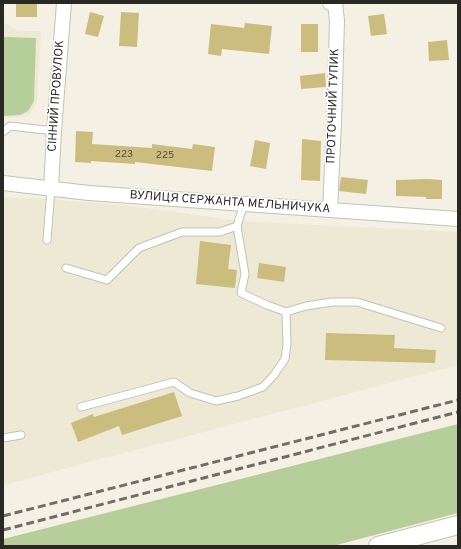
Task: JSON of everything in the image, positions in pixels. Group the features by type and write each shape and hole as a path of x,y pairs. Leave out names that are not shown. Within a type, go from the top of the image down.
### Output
{"street":[{"name":"СІННИЙ ПРОВУЛОК","path":"51,189 64,3"},
{"path":"330,3 335,3"},
{"name":"ПРОТОЧНИЙ ТУПИК","path":"330,210 335,115 337,21 335,3"},
{"name":"ВУЛИЦЯ СЕРЖАНТА МЕЛЬНИЧУКА","path":"3,183 89,193 458,219"},
{"path":"378,546 458,525"}],"lane":[{"path":"3,132 10,126 54,131"},
{"path":"47,240 51,189"},
{"path":"244,204 237,226 245,274 241,293 286,312 306,306 332,302 357,302 441,328"},
{"path":"66,268 107,280 139,248 182,232 220,232 237,226"},
{"path":"81,407 174,382 190,393 216,401 238,396 263,387 274,375 284,359 287,344 286,312"},
{"path":"3,438 21,435"}],"shaded area":[{"path":"3,22 18,31 41,31 37,102 30,114 23,117 3,119"},
{"path":"3,197 124,205 239,221 458,232 458,365 3,485"}],"green space":[{"path":"3,37 36,38 34,101 28,111 20,115 3,116"},
{"path":"458,424 458,513 333,546 3,546 3,539"}],"building":[{"path":"16,3 37,3 37,17 16,17"},
{"path":"90,12 104,16 98,37 85,34"},
{"path":"121,12 139,13 137,47 119,46"},
{"path":"384,14 387,34 371,36 368,16"},
{"path":"245,23 272,26 269,54 222,49 221,56 208,54 211,24 244,28"},
{"path":"301,24 318,24 318,52 301,52"},
{"path":"447,40 449,60 429,61 428,42"},
{"path":"325,73 326,87 301,89 300,76"},
{"path":"76,131 93,132 92,144 152,148 152,144 192,149 193,144 215,147 212,171 135,162 135,164 91,161 91,163 75,162"},
{"path":"302,139 321,141 320,181 301,180"},
{"path":"255,140 270,143 266,169 250,166"},
{"path":"341,177 368,180 366,194 339,191"},
{"path":"396,180 442,180 442,199 396,196"},
{"path":"200,241 231,245 228,269 237,270 235,288 196,284"},
{"path":"259,263 286,267 284,282 257,278"},
{"path":"326,333 395,335 394,348 436,350 435,363 325,360"},
{"path":"174,392 182,416 122,435 119,426 78,442 71,423 93,414 94,417"}],"railway":[{"path":"3,516 458,400"},
{"path":"3,530 458,412"}]}
